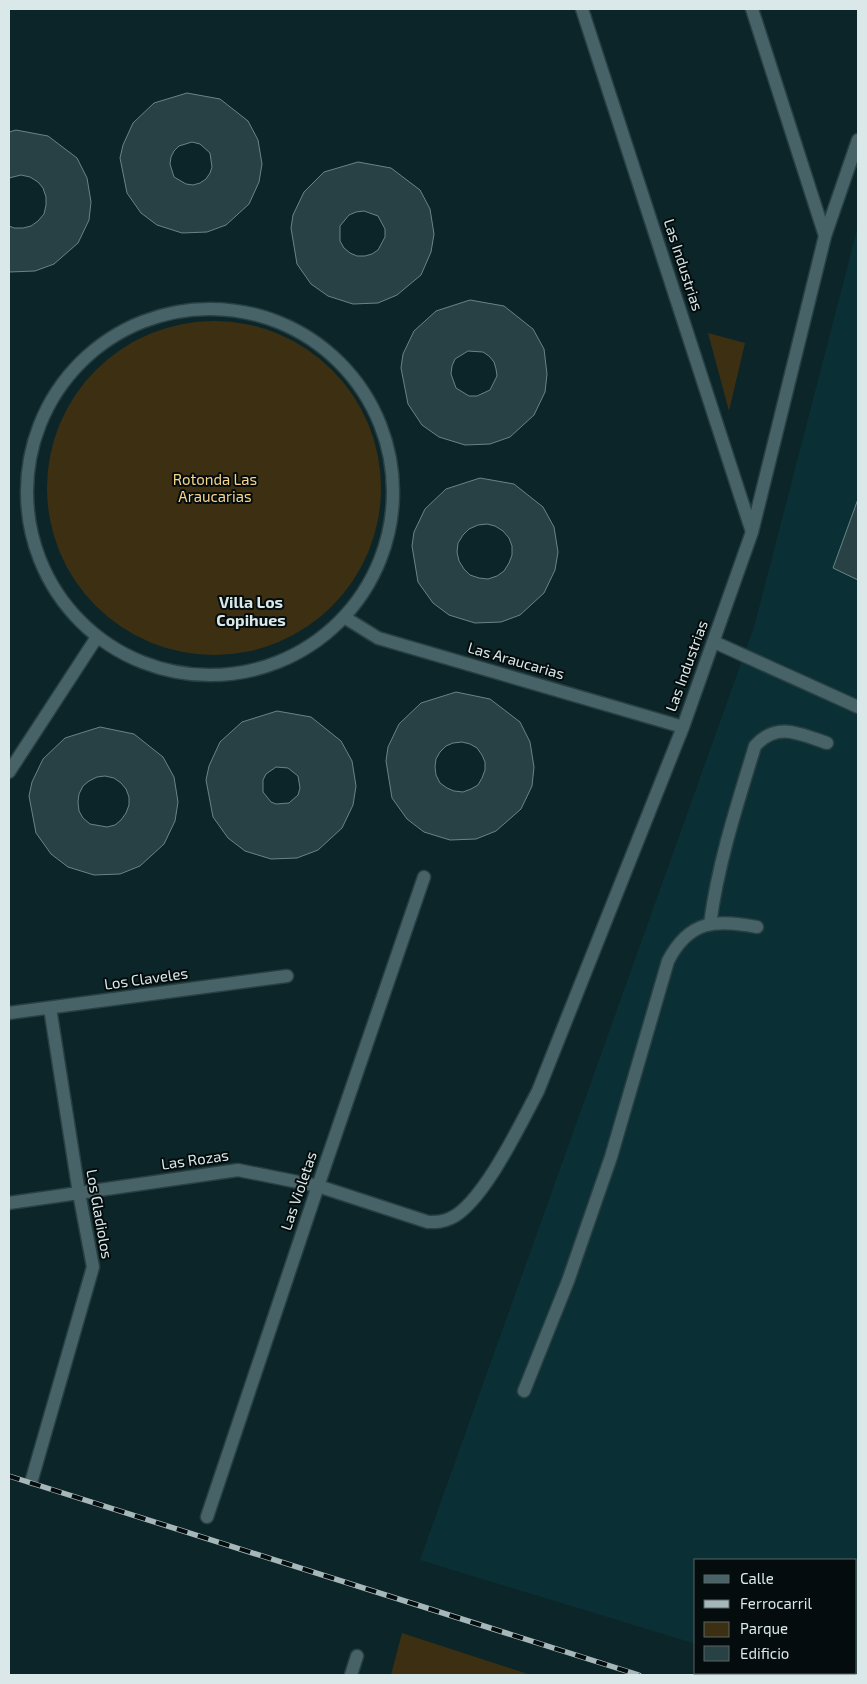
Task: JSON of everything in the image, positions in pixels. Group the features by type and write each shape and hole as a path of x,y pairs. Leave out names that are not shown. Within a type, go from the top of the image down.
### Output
{"street":[{"name":"Las Industrias","path":"582,9 752,532"},
{"path":"752,9 825,236"},
{"name":"Las Industrias","path":"441,1222 453,1218 480,1192 538,1091 683,727 752,532 825,236 858,140"},
{"path":"222,309 272,319 319,343 356,379 382,424 394,474 391,526 374,575 344,618 309,646 269,666 224,675 179,673 136,660 97,638 61,600 37,554 26,504 30,452 49,404 80,362 121,331 170,313 222,309"},
{"name":"Las Araucarias","path":"344,618 378,638 683,727"},
{"path":"9,772 97,638"},
{"path":"714,642 858,707"},
{"path":"710,924 715,889 727,837 755,746 762,738 780,731 790,731 827,743"},
{"name":"Las Violetas","path":"207,1517 424,877"},
{"path":"524,1391 568,1281 611,1156 668,961 676,947 686,936 710,924 734,923 757,927"},
{"name":"Los Claveles","path":"9,1013 287,976"},
{"name":"Los Gladiolos","path":"32,1479 93,1267 79,1193 50,1008"},
{"name":"Las Rozas","path":"9,1204 238,1170 318,1186 428,1222 441,1222"},
{"path":"351,1675 357,1656"}],"shaded area":[{"path":"858,226 858,1675 794,1674 857,1674 857,1559 694,1559 694,1643 420,1560 754,627"}],"green space":[{"name":"Rotonda Las Araucarias","path":"214,321 247,325 278,334 307,349 332,370 353,395 368,424 377,455 381,488 377,521 368,552 353,581 332,606 307,627 278,642 247,651 214,655 181,651 150,642 121,627 96,606 75,581 60,552 51,521 47,488 51,455 60,424 75,395 96,370 121,349 150,334 181,325"},
{"path":"708,333 745,343 729,411"},
{"path":"402,1633 531,1675 391,1675"}],"building":[{"path":"187,93 220,99 248,121 258,140 262,164 259,182 249,204 226,225 207,232 182,233 157,225 141,213 127,193 120,158 123,145 133,123 154,103","holes":["192,142 200,144 210,153 212,167 210,173 200,183 186,184 174,177 170,164 171,157 179,146"]},
{"path":"16,130 48,136 77,158 87,178 91,202 89,220 78,243 54,264 35,271 9,272 9,226 23,228 31,226 44,214 46,205 43,188 38,182 30,177 21,175 9,178 9,132"},
{"path":"358,162 391,168 420,190 430,209 434,234 431,252 421,275 397,295 378,303 353,304 328,296 311,284 297,264 291,228 293,215 304,192 324,172","holes":["364,211 378,216 385,229 385,237 378,250 372,254 357,256 344,248 340,241 340,226 349,215"]},
{"path":"470,300 504,306 533,329 544,349 547,374 545,392 534,415 510,437 490,444 465,445 439,437 422,425 408,404 401,368 403,354 414,331 436,311","holes":["468,351 483,352 494,362 497,376 490,390 477,396 469,396 456,388 451,374 452,366 455,359"]},
{"path":"480,478 514,484 543,507 554,527 558,552 555,570 544,593 520,615 501,622 475,623 449,615 433,603 418,582 412,546 414,532 425,509 446,489","holes":["487,524 495,526 509,538 512,546 512,555 509,563 504,571 488,579 470,575 459,561 458,543 469,529 478,525"]},
{"path":"858,499 858,580 833,568"},
{"path":"456,692 490,699 520,722 530,742 534,767 532,786 521,809 496,831 476,839 450,840 424,832 407,819 392,798 386,761 388,747 399,724 421,703","holes":["462,742 477,748 482,755 485,762 485,770 478,785 463,792 454,791 440,783 436,775 436,759 446,746"]},
{"path":"277,711 311,717 341,741 352,761 356,786 353,805 342,828 318,850 297,858 271,859 245,851 228,838 213,817 206,780 209,766 220,742 242,722","holes":["276,767 288,768 298,776 300,788 298,795 289,803 276,804 271,802 263,792 263,780 266,774"]},
{"path":"100,727 134,734 163,757 174,777 178,802 175,821 164,844 140,866 120,874 94,875 68,867 51,854 36,833 29,796 32,782 43,759 65,738","holes":["97,777 114,778 126,789 129,797 126,813 115,825 107,827 90,824 79,811 79,794 83,786"]}],"railway":[{"path":"9,1476 639,1675"}],"district":[{"name":"Villa Los Copihues","path":"251,611"}]}
